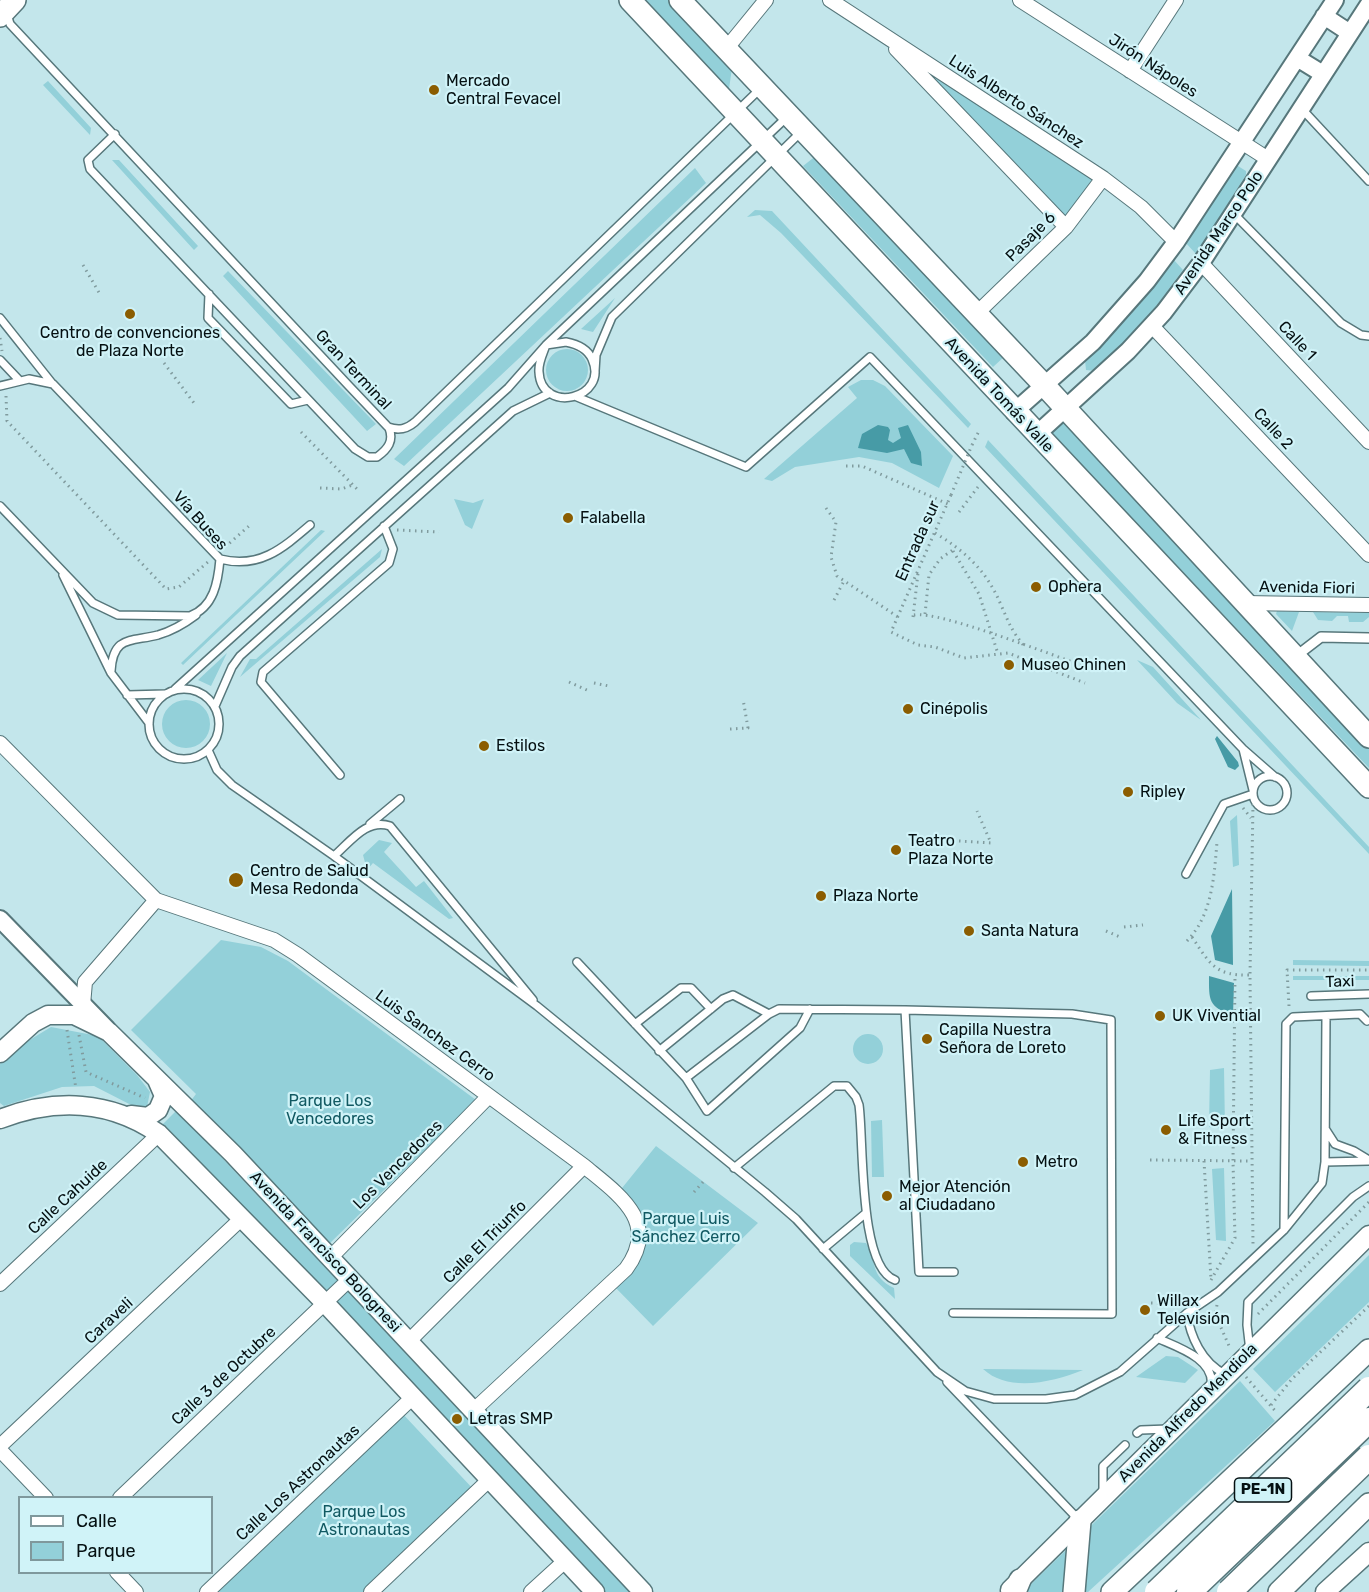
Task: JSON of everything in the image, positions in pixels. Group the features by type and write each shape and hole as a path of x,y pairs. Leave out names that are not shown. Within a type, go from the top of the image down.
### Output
{"highway":[{"name":"PE-1N","path":"1157,1592 1369,1389"},
{"path":"1189,1592 1369,1420"},
{"name":"PE-1N","path":"1229,1592 1369,1457"}],"main road":[{"name":"Avenida Tomás Valle","path":"630,0 1369,788"},
{"path":"680,0 1044,385 1369,737"},
{"path":"0,1053 33,1023 48,1015 65,1013 109,1032"},
{"name":"Avenida Francisco Bolognesi","path":"109,1032 331,1257 643,1592"},
{"path":"0,1119 34,1109 79,1106 148,1117 162,1105 164,1096 156,1078"},
{"path":"130,1115 159,1134 325,1304 595,1592"},
{"name":"Avenida Alfredo Mendiola","path":"1014,1588 1173,1428 1210,1393 1237,1375 1250,1352 1369,1235"},
{"path":"1112,1592 1369,1350"},
{"path":"1279,1592 1369,1504"},
{"path":"1074,1592 1080,1521"},
{"path":"1328,1591 1369,1552"}],"street":[{"path":"726,48 766,0"},
{"name":"Luis Alberto Sánchez","path":"830,0 1103,178 1141,207 1176,242"},
{"name":"Jirón Nápoles","path":"1020,0 1268,159"},
{"path":"1130,71 1176,0"},
{"name":"Avenida Marco Polo","path":"1014,412 1112,323 1176,242 1335,0"},
{"name":"Avenida Marco Polo","path":"1036,435 1152,326 1201,263 1369,4"},
{"path":"1324,16 1350,33"},
{"path":"890,40 908,63 1066,227"},
{"path":"1297,58 1323,74"},
{"name":"Pasaje 6","path":"976,314 1066,227 1103,178"},
{"name":"Calle 1","path":"1201,263 1369,442"},
{"name":"Calle 2","path":"1152,326 1369,555"},
{"name":"Avenida Fiori","path":"1244,603 1369,605"},
{"path":"1295,657 1321,637 1369,638"},
{"name":"Luis Sanchez Cerro","path":"0,743 156,900 221,920 282,944 584,1166 623,1198 632,1210 639,1234 635,1257 617,1278 474,1410"},
{"path":"83,1005 85,982 156,900"},
{"name":"Avenida Francisco Bolognesi","path":"0,919 109,1032"},
{"name":"Los Vencedores","path":"331,1257 489,1096"},
{"name":"Calle Cahuide","path":"0,1284 159,1134"},
{"name":"Calle El Triunfo","path":"410,1341 584,1166"},
{"name":"Caraveli","path":"0,1448 241,1219"},
{"name":"Calle 3 de Octubre","path":"121,1496 351,1278"},
{"name":"Calle Los Astronautas","path":"207,1592 412,1398"},
{"path":"0,1448 45,1496"},
{"path":"371,1592 489,1480"},
{"path":"531,1592 565,1561"},
{"path":"119,1574 136,1592"}],"lane":[{"name":"Gran Terminal","path":"8,7 7,18 10,24 388,427 400,430 411,425 762,87"},
{"path":"1301,108 1369,181"},
{"path":"127,695 165,694 176,689 508,388 546,345 796,123"},
{"path":"577,397 590,387 595,371 596,355 612,317 768,148 796,123"},
{"path":"115,134 90,157 89,166 355,449 368,457 377,457 390,445 392,439 388,427"},
{"path":"1233,213 1341,323 1361,335 1369,336"},
{"path":"209,294 208,318 291,404 308,400"},
{"name":"Vía Buses","path":"0,318 53,384 218,557 216,586 201,612"},
{"path":"546,345 566,342 583,347 589,354 595,371"},
{"path":"546,345 538,371 540,379 550,393 558,398 577,397 746,466 870,357 1243,749 1287,788 1286,799 1280,807 1265,810 1253,794 1243,749"},
{"path":"2,362 19,380"},
{"path":"3,385 19,380 38,379 53,384"},
{"path":"215,706 232,667 240,656 513,411 550,393"},
{"path":"0,506 93,603 108,612 178,617 201,612"},
{"path":"218,557 244,562 262,559 283,548 310,525"},
{"path":"340,775 261,682 263,672 389,563 393,549 384,526"},
{"path":"59,568 111,674 149,723 156,745 176,758 187,759 208,750 219,729 219,717 215,706 198,691 176,689"},
{"path":"111,674 114,652 120,645 134,638 171,631 201,612"},
{"path":"149,723 151,712 165,694"},
{"path":"208,750 212,761 224,778 537,1006 796,1219 935,1370 1080,1521"},
{"path":"1186,874 1224,804 1253,794 1263,777 1275,777"},
{"path":"334,856 400,799"},
{"path":"370,824 381,823 398,832 537,1006"},
{"path":"577,962 686,1078 707,1111 800,1028 810,1010"},
{"path":"635,1024 681,988 691,988 711,1009"},
{"name":"Taxi","path":"1311,996 1369,994"},
{"path":"659,1051 711,1009 733,995 769,1014"},
{"path":"686,1078 769,1014 779,1009 1060,1013 1111,1020 1112,1314 954,1313"},
{"path":"905,1010 919,1272 954,1272"},
{"path":"1284,1230 1286,1024 1290,1019 1360,1014 1367,1021"},
{"path":"935,1370 965,1391 994,1399 1046,1399 1076,1395 1120,1372 1187,1312 1218,1292 1284,1230 1322,1183 1325,1162 1326,1017"},
{"path":"734,1168 834,1086 847,1086 859,1105 866,1213 880,1268 895,1280"},
{"path":"1325,1128 1335,1144 1354,1151 1369,1161"},
{"path":"1325,1162 1369,1161"},
{"path":"1250,1352 1247,1325 1248,1302 1353,1197 1369,1186"},
{"path":"823,1249 866,1213"},
{"path":"1187,1312 1189,1328 1196,1344 1209,1361 1218,1370 1237,1375"},
{"path":"1157,1338 1192,1354 1204,1365 1211,1383 1210,1393"},
{"path":"1137,1433 1141,1430 1173,1428"},
{"path":"1102,1499 1103,1466 1125,1445"}],"path":[{"path":"83,265 101,296"},
{"path":"0,338 2,362"},
{"path":"164,363 194,403"},
{"path":"3,385 6,421 166,589 179,586 218,557 249,526"},
{"name":"Entrada sur","path":"898,617 979,431"},
{"path":"301,432 357,489"},
{"path":"846,466 862,466 948,504"},
{"path":"959,512 984,478"},
{"path":"320,488 341,489 354,485"},
{"path":"826,508 836,522 831,557 837,576 898,617 891,632 918,645 934,647 964,658 1008,653 1085,683"},
{"path":"396,530 439,532"},
{"path":"935,532 962,549 975,561 1002,606 1008,626 1024,646"},
{"path":"925,614 929,575 940,559 953,550 979,594 998,654"},
{"path":"919,568 913,616 925,614 1088,667"},
{"path":"834,600 844,581"},
{"path":"569,682 589,691"},
{"path":"594,683 609,686"},
{"path":"730,729 748,728 743,699"},
{"path":"1253,794 1251,818 1253,1258"},
{"path":"1239,804 1251,818"},
{"path":"959,841 991,843 977,811"},
{"path":"1187,941 1200,929 1211,894 1217,834"},
{"path":"1124,927 1143,925"},
{"path":"1106,931 1120,937"},
{"path":"1192,937 1215,969 1235,975 1251,975"},
{"path":"1290,1019 1287,970 1369,970"},
{"path":"1204,1161 1210,1282 1235,1239 1233,1161 1235,975"},
{"path":"65,1013 79,1106"},
{"path":"1150,1160 1251,1161"},
{"path":"694,1192 703,1182"},
{"path":"1215,1314 1230,1348 1247,1325 1369,1202"},
{"path":"1151,1303 1183,1303"},
{"path":"1271,1406 1292,1379 1369,1306"},
{"path":"1237,1375 1279,1415"}],"green space":[{"path":"645,0 669,0 732,68 729,89"},
{"path":"910,58 1091,176 1092,180 1067,216 1061,215"},
{"path":"48,81 91,128 90,135 43,85"},
{"path":"817,155 1005,356 993,367 803,166"},
{"path":"112,160 119,160 198,246 194,250"},
{"path":"1234,166 1246,171 1246,175 1196,254 1184,241"},
{"path":"695,168 706,183 404,466 394,459"},
{"path":"755,210 772,211 971,424 968,428 781,233 760,215 747,217"},
{"path":"1173,259 1183,270 1147,319 1096,371 1086,370 1085,360 1133,311"},
{"path":"228,271 376,424 367,431 223,276"},
{"path":"615,298 593,332 581,329"},
{"path":"567,349 582,355 588,370 582,385 567,391 552,385 546,370 552,355"},
{"path":"861,380 873,380 885,386 953,456 939,488 892,463 859,457 795,467 772,481 764,479 857,398 848,387"},
{"path":"1064,421 1369,746 1369,768 1051,433"},
{"path":"988,440 1369,847 1369,854 985,447"},
{"path":"454,499 473,503 484,499 472,529 465,525"},
{"path":"321,530 325,531 183,665 181,663"},
{"path":"382,549 380,557 240,677 250,659 256,659"},
{"path":"1277,611 1299,612 1292,631 1276,614"},
{"path":"1313,612 1369,613 1369,617 1363,622 1349,622 1348,616 1337,616 1332,621 1318,620"},
{"path":"227,653 211,686 198,680"},
{"path":"1137,660 1153,667 1201,720 1177,703"},
{"path":"181,700 191,700 203,707 210,719 210,729 203,741 191,748 181,748 166,737 162,729 162,719 173,704"},
{"path":"1237,815 1239,865 1233,867 1230,821"},
{"path":"379,840 392,843 384,852 416,887 424,881 453,918 449,919 373,863 367,870 363,855"},
{"name":"Parque Los Vencedores","path":"221,940 261,947 288,961 476,1100 327,1246 190,1102 196,1094 131,1030"},
{"path":"1293,960 1369,961 1369,966 1293,965"},
{"path":"1293,976 1369,976 1369,980 1293,980"},
{"path":"51,1027 98,1036 137,1075 150,1092 147,1107 139,1109 94,1086 62,1087 4,1106 0,1103 0,1064 13,1050"},
{"path":"868,1034 878,1039 883,1049 878,1059 868,1064 858,1059 853,1049 858,1039"},
{"path":"1224,1068 1225,1129 1209,1127 1210,1070"},
{"path":"177,1110 630,1592 605,1592 472,1448 161,1126"},
{"path":"882,1120 884,1177 872,1177 871,1121"},
{"name":"Parque Luis Sánchez Cerro","path":"656,1146 758,1223 653,1326 612,1284 639,1242 618,1193"},
{"path":"1224,1168 1226,1241 1216,1240 1212,1169"},
{"path":"854,1242 866,1243 877,1273 881,1279 894,1288 895,1299 850,1256 850,1245"},
{"path":"1369,1255 1369,1302 1275,1392 1253,1369"},
{"path":"1166,1356 1178,1357 1198,1370 1185,1383 1136,1377"},
{"path":"983,1369 1083,1370 1045,1381 1018,1383 1005,1381"},
{"path":"1240,1381 1275,1421 1088,1592 1027,1592 1030,1585"},
{"name":"Parque Los Astronautas","path":"401,1412 475,1491 368,1592 209,1592"}],"shaded area":[{"path":"878,425 888,427 890,430 888,440 893,443 901,438 898,428 908,425 921,452 922,466 911,463 904,449 887,453 858,448 862,434"},
{"path":"1217,736 1238,762 1239,766 1235,770 1228,767 1215,739"},
{"path":"1232,889 1233,965 1215,960 1211,936"},
{"path":"1209,976 1234,983 1233,1015 1219,1009 1212,1002"}],"place":[{"name":"Mercado Central Fevacel","path":"434,90"},
{"name":"Centro de convenciones de Plaza Norte","path":"130,314"},
{"name":"Falabella","path":"568,518"},
{"name":"Ophera","path":"1036,587"},
{"name":"Museo Chinen","path":"1009,665"},
{"name":"Cinépolis","path":"908,709"},
{"name":"Estilos","path":"484,746"},
{"name":"Ripley","path":"1128,792"},
{"name":"Teatro Plaza Norte","path":"896,850"},
{"name":"Centro de Salud Mesa Redonda","path":"236,880"},
{"name":"Plaza Norte","path":"821,896"},
{"name":"Santa Natura","path":"969,931"},
{"name":"UK Vivential","path":"1160,1016"},
{"name":"Capilla Nuestra Señora de Loreto","path":"927,1039"},
{"name":"Life Sport & Fitness","path":"1166,1130"},
{"name":"Metro","path":"1023,1162"},
{"name":"Mejor Atención al Ciudadano","path":"887,1196"},
{"name":"Willax Televisión","path":"1145,1310"},
{"name":"Letras SMP","path":"457,1419"}]}
